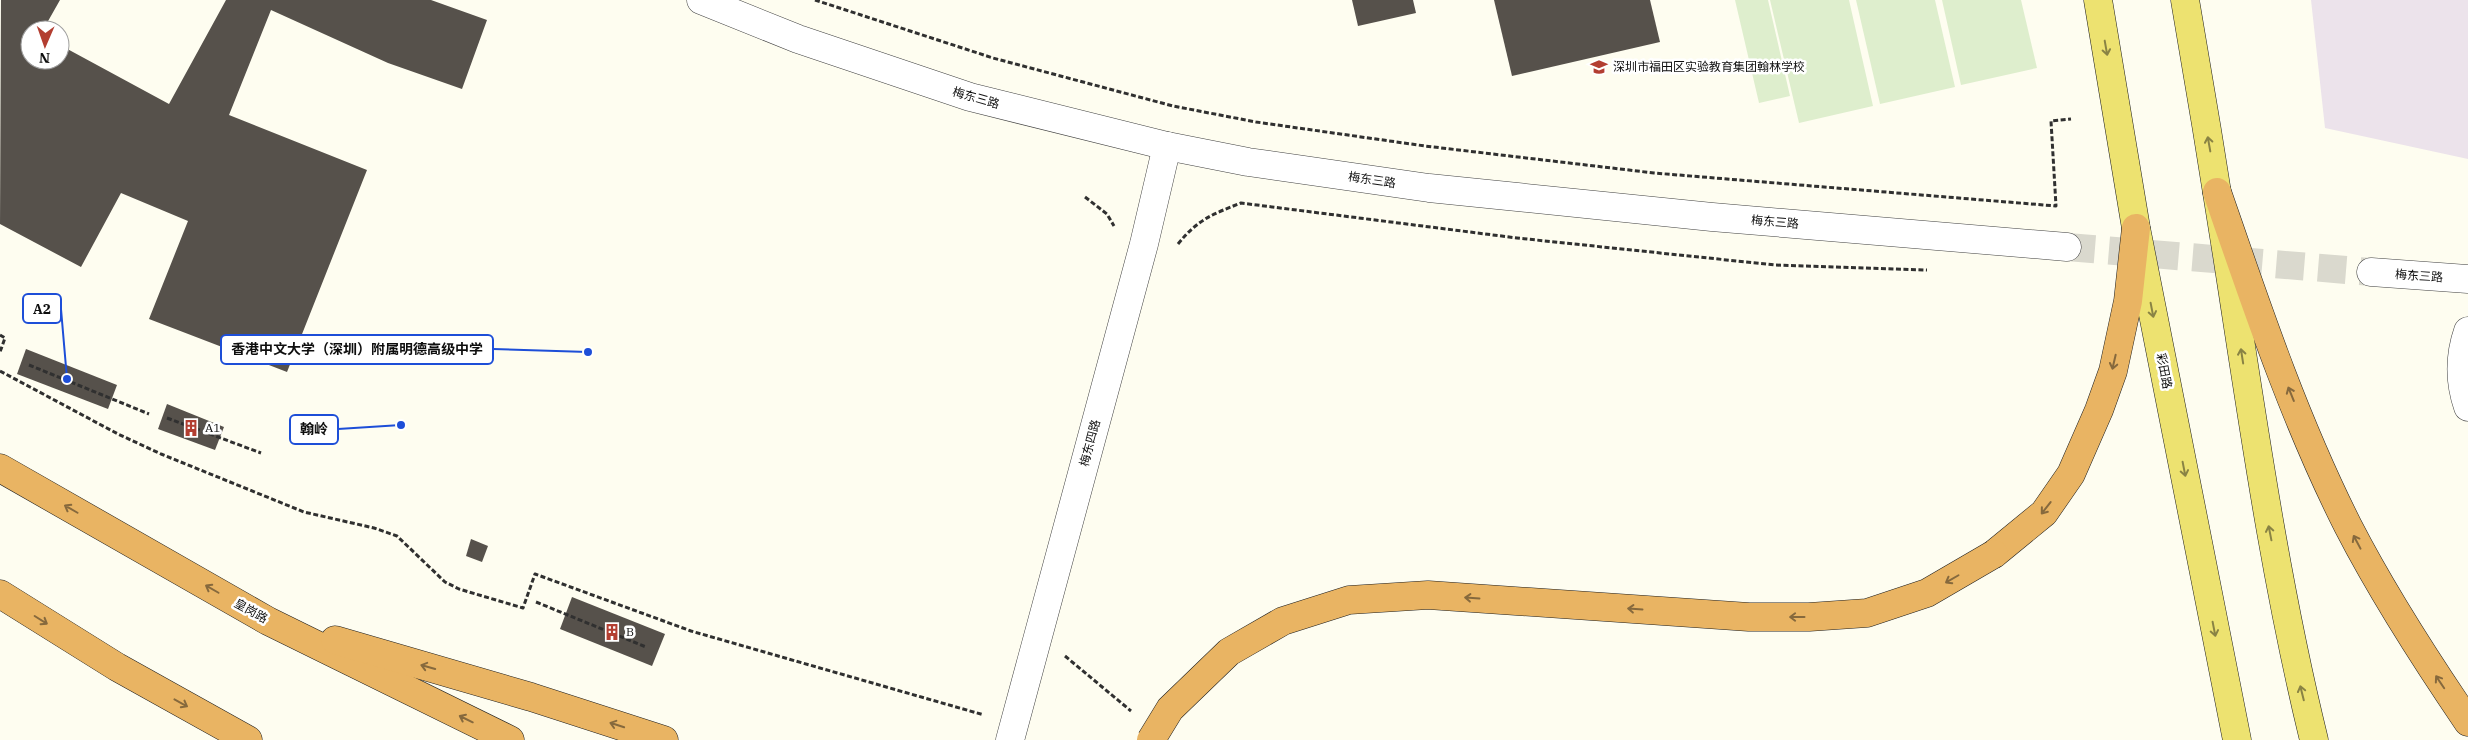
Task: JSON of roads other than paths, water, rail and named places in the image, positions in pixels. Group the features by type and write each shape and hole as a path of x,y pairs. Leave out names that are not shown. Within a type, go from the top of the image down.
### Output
{"highway":[{"path":"2217,192 2265,331 2310,442 2348,525 2388,598 2468,722"},
{"path":"1151,740 1170,709 1229,652 1283,621 1349,600 1428,595 1749,617 1809,617 1867,612 1927,593 1994,554 2044,512 2071,474 2099,410 2112,371 2128,301 2136,228"},
{"name":"皇岗路","path":"0,468 268,621 510,740"},
{"path":"0,594 117,667 243,739"},
{"path":"268,621 531,697 664,740"}],"main road":[{"name":"彩田路","path":"2098,0 2136,228 2237,740"},
{"path":"2185,0 2269,528 2296,669 2314,740"}],"street":[{"name":"梅东三路","path":"701,0 798,39 970,97 1167,146 1248,162 1430,188 1712,216 2067,247"},
{"name":"梅东四路","path":"1010,740 1142,253 1167,146"},
{"name":"梅东三路","path":"2371,272 2468,279"},
{"path":"2468,332 2462,346 2460,370 2463,393 2468,407"}],"tunnel":[{"path":"2067,247 2371,272"}],"place":[{"name":"深圳市福田区实验教育集团翰林学校","path":"1599,67"},
{"name":"香港中文大学（深圳）附属明德高级中学","path":"588,352"},
{"name":"A2","path":"67,379"},
{"name":"翰岭","path":"401,425"},
{"name":"A1","path":"191,428"},
{"name":"B","path":"612,632"}]}
